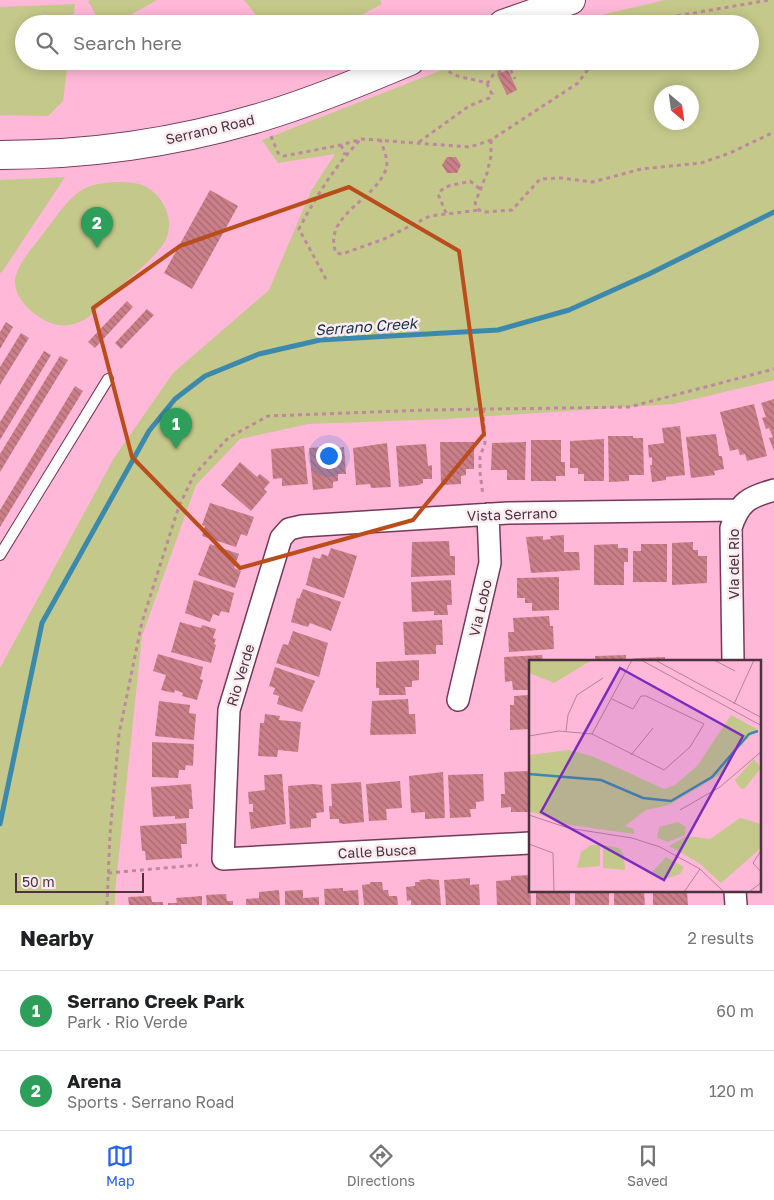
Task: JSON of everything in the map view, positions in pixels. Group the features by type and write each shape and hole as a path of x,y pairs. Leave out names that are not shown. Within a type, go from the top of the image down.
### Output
{"street":[{"path":"528,15 571,0"},
{"name":"Serrano Road","path":"0,155 108,149 152,142 265,116 388,70"},
{"name":"Via del Rio","path":"733,660 731,528 736,510 746,501 774,490"},
{"name":"Vista Serrano","path":"288,529 486,505 736,510"},
{"name":"Via Lobo","path":"458,700 490,563 486,505"},
{"name":"Rio Verde","path":"223,859 229,710 282,538 288,529"},
{"name":"Calle Busca","path":"223,859 529,843"},
{"path":"736,892 736,905"}],"lane":[{"path":"0,555 108,380"}],"path":[{"path":"682,15 769,0"},
{"path":"418,143 469,106 489,98 492,94 487,84 452,74 447,70"},
{"path":"487,84 493,75 503,70"},
{"path":"510,70 515,79"},
{"path":"265,116 278,153 284,156 341,146 362,139 470,147 491,140 578,83 587,70"},
{"path":"380,140 386,160 386,169 376,186 336,224 332,243 336,253 342,254 367,246 430,216 479,210 485,212 512,210 540,179 561,178 593,182 640,169 701,163 730,153 774,132"},
{"path":"326,279 299,229 313,202 345,155 362,139"},
{"path":"479,210 475,203 488,173 491,140"},
{"path":"341,146 345,155"},
{"path":"446,213 439,200 438,194 441,190 450,185 470,181 480,188"},
{"path":"483,409 485,443 480,457 480,472 486,505"},
{"path":"108,873 198,865"}],"highlighted area":[{"path":"349,187 459,251 484,434 413,520 240,568 132,457 93,308 180,246"}],"green space":[{"path":"157,0 132,15 96,15 88,1"},
{"path":"244,0 380,0 382,4 362,15 256,15"},
{"path":"665,0 774,0 774,380 674,404 447,419 308,424 240,439 196,485 142,636 115,905 0,905 0,668 114,458 173,373 269,290 311,191 335,154 278,163 262,140 442,70 759,70 759,15 601,15"},
{"path":"75,4 74,15 15,15 15,70 67,70 63,101 48,116 0,115 0,7"},
{"path":"65,177 2,272 0,273 0,180"},
{"path":"116,182 139,184 156,194 166,208 168,217 168,233 165,241 148,262 87,318 74,324 65,325 56,325 44,320 30,310 19,296 15,280 20,266 57,215 75,195 93,185"}],"building":[{"path":"508,70 517,90 507,95 497,74"},
{"path":"447,157 456,157 461,165 457,173 447,173 442,165"},
{"path":"210,190 238,206 192,289 164,273"},
{"path":"127,301 133,307 95,348 88,342"},
{"path":"147,309 154,315 121,349 115,343"},
{"path":"6,322 13,327 0,349 0,332"},
{"path":"21,333 29,338 0,385 0,367"},
{"path":"44,351 51,355 0,440 0,422"},
{"path":"60,356 68,360 0,472 0,454"},
{"path":"75,386 83,391 0,527 0,510"},
{"path":"774,399 774,451 769,438 773,437 769,428 766,429 762,418 766,417 761,403"},
{"path":"754,404 767,456 747,461 745,454 740,455 738,449 730,451 720,412"},
{"path":"680,426 685,475 666,477 666,480 652,482 650,465 652,465 652,457 649,458 648,445 664,443 662,428"},
{"path":"716,434 719,456 722,456 724,469 714,471 715,475 691,478 686,437"},
{"path":"608,436 643,438 644,475 629,475 629,481 609,482"},
{"path":"604,439 604,481 584,481 584,474 578,474 578,468 570,468 570,441"},
{"path":"531,440 561,440 561,462 565,462 565,476 556,476 556,481 531,481"},
{"path":"440,442 474,442 474,469 466,469 466,475 461,476 461,484 441,485"},
{"path":"526,442 525,480 507,480 507,470 491,470 492,443"},
{"path":"387,443 391,487 371,488 370,484 356,485 353,448"},
{"path":"426,444 428,466 432,465 432,479 423,479 423,483 419,485 399,487 396,446"},
{"path":"304,446 308,484 282,486 282,478 273,479 271,449"},
{"path":"338,446 338,448 344,447 346,474 338,474 338,481 333,482 333,488 313,490 309,448"},
{"path":"240,462 257,477 260,474 270,482 264,489 267,492 251,511 221,485"},
{"path":"210,503 254,517 247,536 241,534 236,547 202,536 205,526 202,525"},
{"path":"564,535 564,552 579,552 580,570 531,573 526,537 543,536 543,540 551,539 550,536"},
{"path":"449,541 450,556 455,556 455,575 411,577 412,542"},
{"path":"693,542 693,550 698,550 698,556 707,556 707,583 672,585 672,543"},
{"path":"210,544 239,554 234,568 241,571 235,588 198,575"},
{"path":"618,544 618,548 628,548 628,562 624,562 624,585 594,585 594,545"},
{"path":"641,544 667,544 667,582 633,582 633,551 641,551"},
{"path":"331,548 357,556 344,598 306,585 313,557 320,559 322,554 328,556"},
{"path":"559,577 559,610 532,611 532,603 525,603 525,598 517,598 517,578"},
{"path":"194,580 234,593 229,613 221,611 219,616 213,614 210,622 185,613"},
{"path":"451,580 452,605 447,605 448,615 434,615 434,611 412,612 411,582"},
{"path":"303,589 341,602 331,631 310,623 308,627 291,622 297,598 299,599"},
{"path":"549,616 550,626 553,626 554,649 509,652 508,632 514,632 513,618"},
{"path":"442,620 443,645 436,645 436,654 405,655 403,622"},
{"path":"180,622 201,628 202,625 216,629 213,638 216,639 214,644 216,645 211,663 171,652"},
{"path":"293,631 328,643 319,677 276,663 283,644 288,645"},
{"path":"158,654 203,667 200,679 203,680 197,700 182,696 183,693 175,690 174,693 161,690 166,675 153,671"},
{"path":"542,655 543,660 529,660 529,690 513,690 512,681 505,682 504,657"},
{"path":"626,655 626,660 595,660 595,656"},
{"path":"665,657 665,660 631,660"},
{"path":"670,659 694,659 694,660"},
{"path":"419,660 419,680 412,681 412,687 405,687 406,695 379,695 379,688 376,688 376,662"},
{"path":"275,667 315,681 302,712 277,704 279,696 273,694 275,688 269,686"},
{"path":"528,695 529,729 510,730 510,705 514,705 514,696"},
{"path":"408,699 409,714 415,714 416,734 370,735 372,701"},
{"path":"159,701 190,705 189,713 196,714 194,740 155,736"},
{"path":"265,714 280,716 279,720 301,722 298,752 278,750 277,757 258,756 260,723 264,723"},
{"path":"152,742 194,744 193,766 186,765 185,770 179,770 178,778 152,777"},
{"path":"529,771 529,812 511,812 511,807 501,808 501,794 505,794 504,772"},
{"path":"443,772 445,818 425,819 425,812 411,813 409,776"},
{"path":"282,774 286,824 251,829 249,812 253,812 253,804 249,804 248,792 265,790 264,775"},
{"path":"483,774 484,801 476,802 476,809 470,809 471,817 450,818 448,775"},
{"path":"400,781 402,808 386,809 387,820 369,821 366,784"},
{"path":"361,782 364,822 344,824 339,823 339,819 330,819 329,806 332,806 331,784"},
{"path":"191,784 193,809 189,809 189,818 175,819 175,816 153,817 151,787"},
{"path":"322,785 324,812 316,813 317,818 311,819 311,827 290,829 288,786"},
{"path":"186,823 187,844 181,844 182,858 146,860 145,851 142,851 140,826"},
{"path":"529,875 531,905 497,905 496,881 511,880 511,876"},
{"path":"470,878 470,885 479,884 480,905 446,905 444,880"},
{"path":"419,880 439,880 441,905 411,905 411,900 407,901 406,887 415,886 415,882 420,882"},
{"path":"370,882 382,882 383,890 388,890 389,896 397,896 398,905 364,905 362,885 370,884"},
{"path":"343,888 343,891 358,890 359,905 325,905 324,889"},
{"path":"279,890 280,905 246,905 246,899 259,898 259,892"},
{"path":"303,890 303,898 319,897 319,905 285,905 285,891"},
{"path":"536,892 570,892 570,905 536,905"},
{"path":"575,892 609,892 609,905 575,905"},
{"path":"614,892 644,892 645,905 614,905"},
{"path":"653,892 687,892 688,905 653,905"},
{"path":"226,894 227,901 233,901 233,905 207,905 206,895"},
{"path":"151,896 152,902 163,902 163,905 129,905 128,897"},
{"path":"202,896 202,905 168,905 168,903 177,903 176,898"}],"waterway":[{"name":"Serrano Creek","path":"0,824 42,623 149,431 175,399 205,376 259,354 320,340 498,330 569,310 649,274 774,212"}],"place":[{"name":"Arena","path":"97,248"},
{"name":"Serrano Creek Park","path":"176,449"}]}
